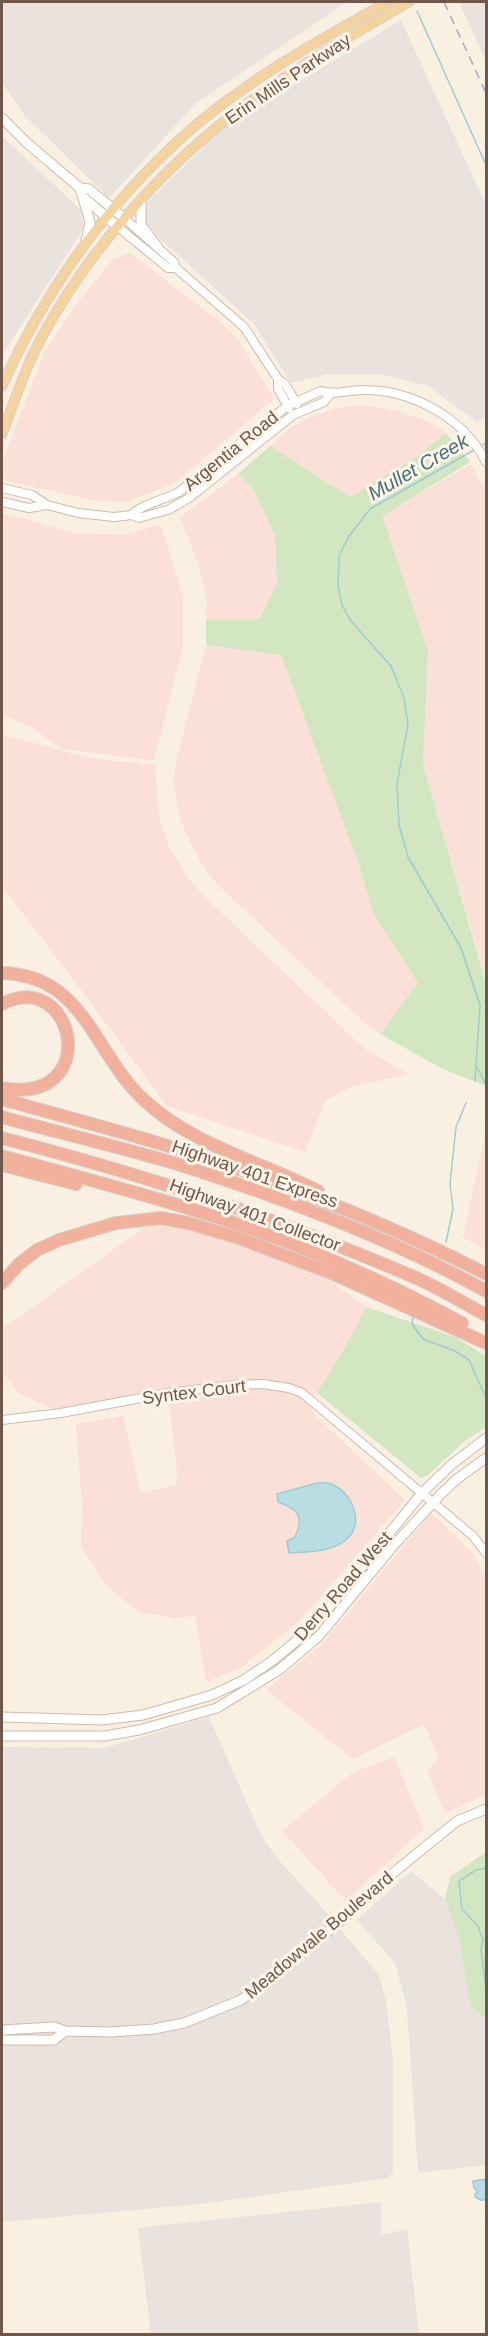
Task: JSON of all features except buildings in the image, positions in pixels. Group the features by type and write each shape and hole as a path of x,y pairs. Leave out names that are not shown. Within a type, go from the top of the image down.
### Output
{"highway":[{"path":"2,973 22,974 50,984 73,1004 123,1077 144,1100 173,1123 307,1185 391,1228"},
{"path":"2,1004 10,999 28,997 46,1003 59,1015 68,1034 68,1053 62,1069 49,1082 30,1089 2,1088"},
{"name":"Highway 401 Collector","path":"2,1099 219,1162 289,1187 391,1228 486,1274"},
{"name":"Highway 401 Express","path":"2,1117 184,1167 250,1188 374,1238 486,1291"},
{"name":"Highway 401 Express","path":"2,1138 161,1182 295,1228 416,1278 486,1315"},
{"name":"Highway 401 Collector","path":"2,1156 134,1192 297,1246 390,1286 486,1336"},
{"path":"2,1165 207,1215"},
{"path":"2,1283 19,1264 37,1250 59,1240 116,1223 161,1218 188,1223 250,1242 336,1275 486,1342"}],"main road":[{"name":"Erin Mills Parkway","path":"2,434 25,373 44,334 77,281 121,223 171,169 243,106 288,75 409,2"},
{"name":"Erin Mills Parkway","path":"2,386 43,307 86,242 109,212 145,173 190,130 234,96 298,54 385,3"},
{"path":"2,118 82,192 90,222 86,242"},
{"path":"82,192 89,189 121,223"},
{"path":"141,201 141,225 157,246"},
{"name":"Derry Road West","path":"2,1717 102,1720 143,1715 212,1695 244,1680 272,1661 312,1628 422,1493 451,1465 486,1438"},
{"name":"Derry Road West","path":"2,1736 105,1736 145,1729 217,1708 279,1670 319,1636 394,1545 433,1503 457,1479 486,1458"},
{"name":"Meadowvale Boulevard","path":"5,2028 54,2027 65,2031 111,2032 154,2029 194,2019 241,2000 342,1920 377,1886 457,1821 486,1809"},
{"name":"Meadowvale Boulevard","path":"2,2040 54,2040 65,2031"}],"street":[{"path":"121,223 157,246 174,262 176,268 244,327 278,380 285,384 293,415"},
{"path":"121,223 168,268 176,268"},
{"name":"Argentia Road","path":"132,515 136,510 164,501 179,492 291,404 321,391 330,394 364,389 394,393 417,400 443,414 471,439 485,459"},
{"name":"Argentia Road","path":"2,502 29,508 47,506 94,516 114,517 132,515 139,518 168,510 189,498 293,415 324,402 330,394"},
{"path":"291,404 301,411"},
{"name":"Argentia Road","path":"3,487 32,495 47,506"},
{"name":"Syntex Court","path":"2,1420 61,1413 210,1386 263,1384 289,1388 302,1394 320,1408 422,1493 473,1536 486,1553"}],"shaded area":[{"path":"2,2 347,2 195,104 109,198 25,116 2,83"},
{"path":"459,2 486,2 486,61"},
{"path":"401,20 486,205 486,415 477,422 428,386 380,374 329,374 291,383 254,324 143,223 143,206 224,127"},
{"path":"2,136 81,210 84,228 2,355"},
{"path":"130,253 219,321 239,341 274,399 175,483 127,502 96,501 7,481 2,475 2,463 44,353 78,302 113,259"},
{"path":"362,405 396,410 427,421 446,433 415,458 350,497 270,446 293,426 310,417 337,408"},
{"path":"471,464 486,493 486,981 423,764 428,651 381,516"},
{"path":"238,474 254,490 275,535 277,583 260,618 206,620 207,600 199,566 180,517"},
{"path":"2,513 75,533 123,535 161,525 183,597 183,646 154,761 62,749 31,727 2,715"},
{"path":"206,645 281,655 358,862 373,913 418,983 380,1034 371,1029 215,882 201,863 190,842 180,819 174,784 175,766"},
{"path":"2,734 89,758 155,765 161,824 169,846 187,877 204,896 353,1038 368,1051 409,1074 353,1086 325,1100 305,1152 167,1106 2,887"},
{"path":"486,1131 486,1251 463,1237"},
{"path":"159,1217 182,1220 328,1280 366,1307 317,1393 302,1394 315,1415 405,1500 300,1620 242,1667 206,1682 195,1616 174,1618 138,1612 107,1586 81,1546 82,1504 76,1424 123,1416 141,1493 176,1485 177,1472 168,1393 61,1413 17,1392 2,1371 2,1329"},
{"path":"431,1513 472,1552 486,1578 486,1794 445,1814 427,1770 439,1759 424,1724 353,1759 266,1690 322,1644"},
{"path":"209,1717 262,1837 277,1858 379,1975 386,2000 393,2059 393,2171 388,2178 200,2204 2,2222 2,1747 104,1748"},
{"path":"394,1757 424,1828 346,1901 282,1831 352,1773"},
{"path":"411,1871 445,1899 460,1942 470,2005 486,2019 486,2165 418,2173 407,2007 395,1963 357,1920"},
{"path":"381,2202 381,2235 407,2229 419,2334 151,2334 138,2228"}],"green space":[{"path":"446,433 470,462 382,516 428,651 423,764 486,984 486,1086 443,1069 380,1034 418,983 373,913 358,862 281,655 206,645 206,620 260,618 277,583 275,535 254,490 238,474 270,446 350,497 415,458"},
{"path":"366,1307 455,1337 486,1356 486,1427 465,1441 427,1476 421,1478 317,1393"},
{"path":"486,1852 486,2019 470,2005 460,1942 445,1899 450,1877"}],"water":[{"path":"317,1483 328,1483 338,1488 350,1500 355,1515 353,1531 348,1538 336,1546 289,1553 287,1541 295,1537 299,1519 295,1511 278,1502 277,1494"},
{"path":"486,2179 486,2200 480,2200 475,2197 478,2192 474,2188 473,2181"}],"waterway":[{"name":"Mullet Creek","path":"417,11 486,165"},
{"name":"Mullet Creek","path":"480,447 486,443"},
{"name":"Mullet Creek","path":"475,1081 480,1005 461,948 408,857 399,825 397,784 408,724 404,698 391,666 350,620 342,605 338,585 339,556 349,536 370,509 476,449"},
{"path":"477,1067 486,1085"},
{"name":"Mullet Creek","path":"446,1242 453,1209 450,1184 456,1127 466,1103"},
{"name":"Mullet Creek","path":"413,1316 412,1324 423,1339 455,1351 469,1360 486,1398"},
{"path":"486,1868 476,1870 459,1881 462,1909 478,1926 483,1940 481,1949 486,1989"}],"railway":[{"path":"444,2 486,93"}]}
